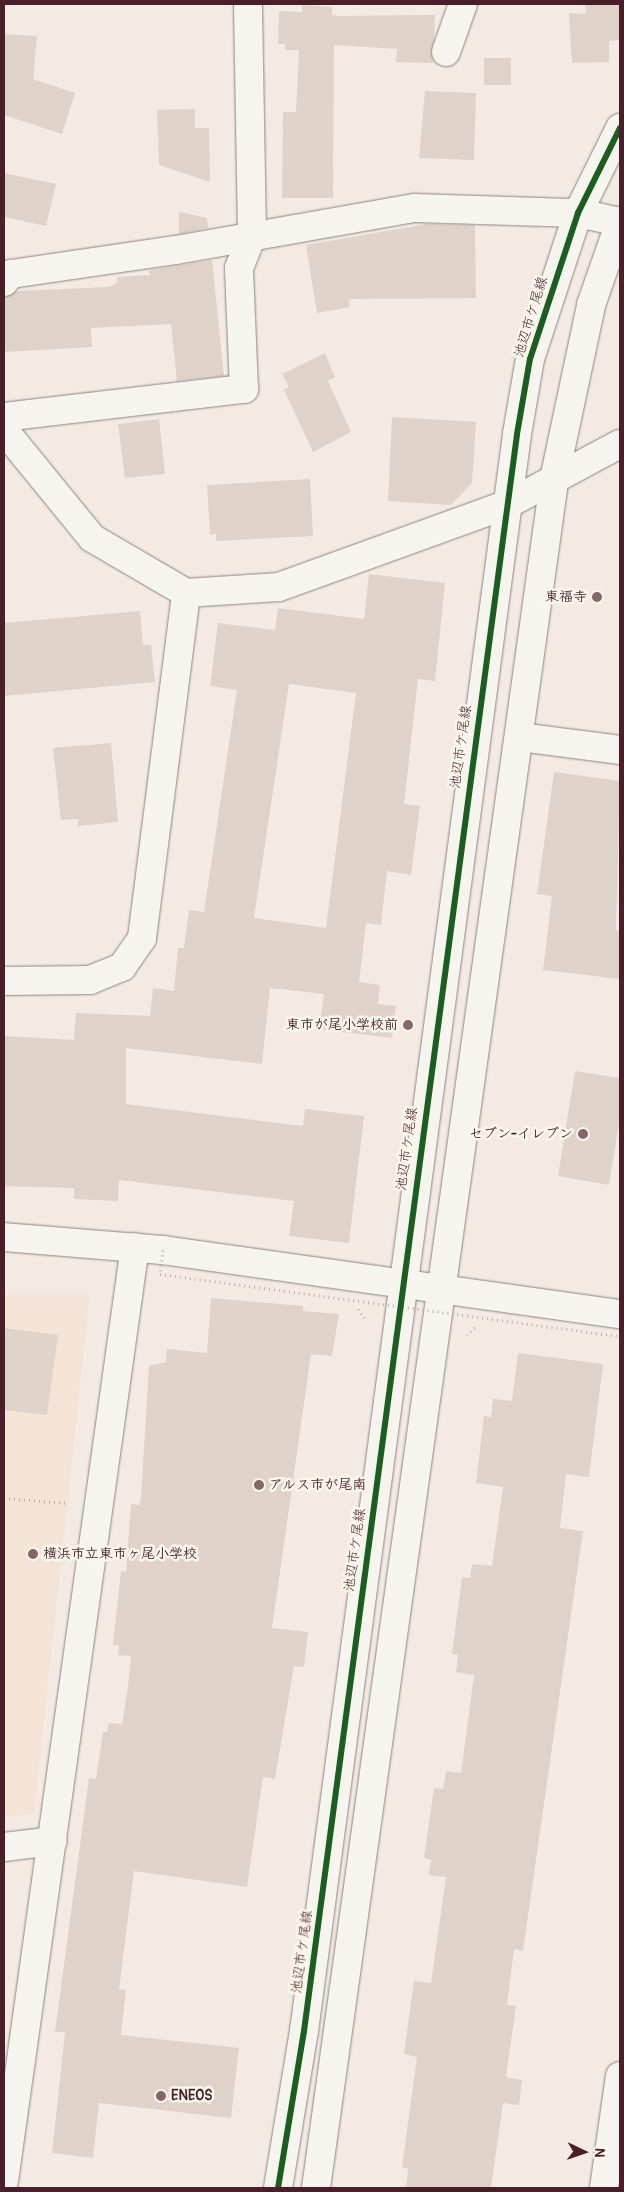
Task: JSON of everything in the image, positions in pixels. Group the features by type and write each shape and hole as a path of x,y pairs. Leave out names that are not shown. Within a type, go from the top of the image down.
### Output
{"street":[{"path":"4,417 244,389 239,268 252,235 248,4"},
{"path":"446,52 463,4"},
{"name":"池辺市ケ尾線","path":"278,2188 304,2031 401,1284 506,505 530,359 578,213 620,128"},
{"path":"4,282 11,274 415,208 578,213 620,222 580,350 555,475 444,1290 316,2188"},
{"path":"4,430 92,538 186,593 279,587 506,505 555,475 620,444"},
{"path":"4,981 90,980 122,968 142,938 186,593"},
{"path":"520,737 620,750"},
{"path":"4,1237 163,1250 620,1314"},
{"path":"4,2181 53,1841 96,1505 135,1247"},
{"path":"4,1847 53,1841"},
{"path":"604,2188 620,2076"}],"path":[{"path":"163,1250 160,1274 351,1298 620,1336"},
{"path":"351,1298 370,1328"},
{"path":"4,1498 96,1505"}],"shaded area":[{"name":"横浜市立東市ヶ尾小学校","path":"4,1295 90,1295 34,1814 4,1818"}],"building":[{"path":"585,4 620,4 619,40 609,41 609,62 572,63 569,13 586,14"},
{"path":"302,5 332,7 332,15 338,16 435,15 433,63 396,62 397,49 334,45 333,198 282,198 283,112 296,112 299,50 285,50 285,44 278,44 279,11 302,12"},
{"path":"4,34 37,36 33,79 75,93 62,134 4,115"},
{"path":"484,58 511,58 511,85 484,85"},
{"path":"425,91 476,93 474,160 419,158"},
{"path":"195,109 195,128 209,128 210,182 159,165 157,110"},
{"path":"4,173 56,184 46,226 4,217"},
{"path":"179,212 207,218 208,228 179,234"},
{"path":"427,224 475,225 476,298 349,299 350,307 317,313 306,245"},
{"path":"212,260 224,376 177,381 171,324 91,328 92,347 4,352 4,297 17,291 109,287 117,283 117,277 150,275 149,270"},
{"path":"325,353 335,377 328,381 351,432 313,452 284,390 289,387 282,374"},
{"path":"392,417 476,422 472,483 451,505 388,501"},
{"path":"159,419 165,474 125,478 118,424"},
{"path":"310,479 313,536 216,541 216,534 210,535 207,485"},
{"path":"369,574 445,583 435,681 418,679 404,804 420,806 411,875 387,871 381,925 366,923 359,982 380,985 378,1004 396,1006 392,1038 319,1029 324,994 270,988 262,1064 126,1048 126,1104 303,1126 305,1109 364,1116 349,1243 289,1236 294,1201 119,1180 118,1201 74,1199 74,1188 4,1186 4,1036 74,1040 76,1013 150,1016 153,988 174,991 178,948 184,948 189,910 204,912 237,690 210,686 218,623 275,630 278,608 364,619","holes":["289,684 356,693 326,928 254,918"]},
{"path":"140,611 143,645 151,645 155,682 4,696 4,623"},
{"path":"111,743 118,822 78,826 78,819 61,820 53,748"},
{"path":"554,772 620,781 616,930 620,931 620,979 543,970 552,896 537,894"},
{"path":"575,1071 620,1078 620,1118 609,1185 558,1176"},
{"path":"211,1298 303,1306 303,1311 339,1314 332,1356 311,1354 272,1628 308,1632 304,1667 294,1666 275,1779 263,1777 247,1887 134,1871 119,1989 126,1990 121,2035 239,2048 231,2118 99,2103 93,2158 52,2153 65,2032 55,2032 89,1778 96,1779 103,1732 107,1732 109,1723 122,1724 128,1687 131,1656 118,1655 119,1646 113,1645 121,1571 126,1572 131,1504 139,1505 141,1497 149,1366 166,1362 167,1349 207,1353"},
{"path":"4,1328 58,1335 47,1415 4,1410"},
{"path":"518,1353 603,1364 589,1477 566,1474 560,1528 583,1531 523,1951 514,1949 507,2005 516,2006 506,2077 522,2080 519,2105 503,2103 491,2188 406,2188 408,2169 402,2167 417,2057 404,2054 414,1981 431,1983 446,1877 429,1875 431,1860 424,1858 434,1788 443,1789 446,1771 461,1773 474,1675 456,1672 458,1655 452,1654 462,1577 470,1578 472,1564 492,1566 503,1487 476,1483 484,1416 491,1417 493,1399 512,1401"}],"cycle path":[{"path":"278,2188 304,2031 517,434 530,359 578,213 620,128"}],"place":[{"name":"東福寺","path":"597,597"},
{"name":"東市が尾小学校前","path":"408,1025"},
{"name":"セブン-イレブン","path":"583,1134"},
{"name":"アルス市が尾南","path":"259,1485"},
{"name":"横浜市立東市ヶ尾小学校","path":"33,1554"},
{"name":"ENEOS","path":"161,2096"}]}
